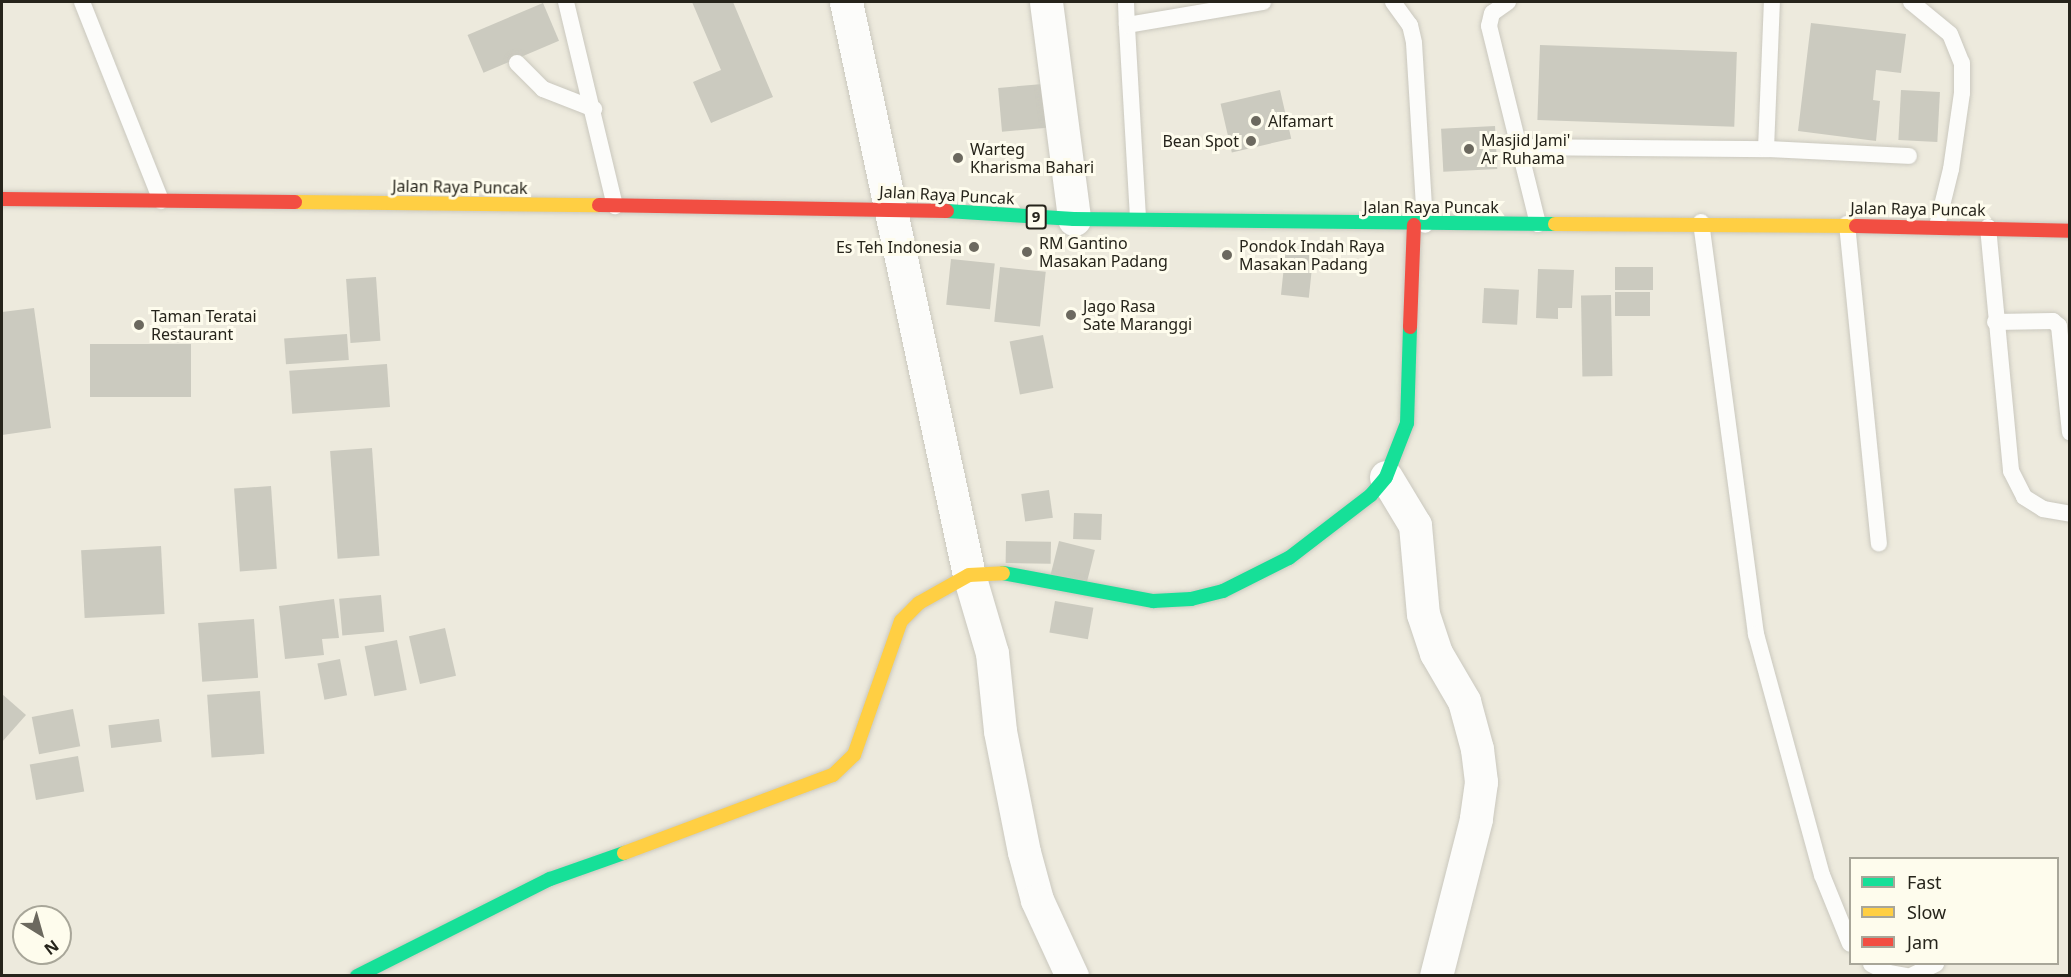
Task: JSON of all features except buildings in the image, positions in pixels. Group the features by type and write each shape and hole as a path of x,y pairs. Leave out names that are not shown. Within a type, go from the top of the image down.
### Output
{"main road":[{"name":"Jalan Raya Puncak","path":"2,199 888,208 1074,219 1138,218 1420,225 1701,222 1988,226 2070,231"},
{"path":"357,975 550,879 724,819 833,775 854,755 901,621 919,603 969,575 1011,573 1153,601 1191,599 1223,591 1288,558 1371,495 1386,477 1407,423 1410,401 1420,225"}],"street":[{"path":"846,2 888,208 969,575 992,653 1000,731 1024,852 1037,900 1071,975"},
{"path":"1046,2 1074,219"},
{"path":"1386,477 1414,525 1423,614 1436,653 1464,701 1478,749 1481,782 1476,819 1436,975"}],"lane":[{"path":"82,2 160,201"},
{"path":"566,2 594,109 615,206"},
{"path":"1126,2 1138,218"},
{"path":"1127,25 1263,2"},
{"path":"1393,2 1410,26 1414,43 1420,225"},
{"path":"1508,2 1492,13 1489,26 1538,224"},
{"path":"1766,149 1772,2"},
{"path":"1911,2 1950,34 1962,63 1962,93 1951,169 1937,226"},
{"path":"517,63 543,89 594,109"},
{"path":"1518,147 1766,149 1909,156"},
{"path":"1701,222 1756,633 1822,875 1849,939"},
{"path":"1847,224 1880,543"},
{"path":"1988,226 1995,322 2015,483 2034,505 2070,514"},
{"path":"1995,322 2053,321 2059,326 2070,432"},
{"path":"1875,965 1889,973 1906,975"},
{"path":"1911,975 1932,965"}],"traffic: fast":[{"path":"947,211 1074,219 1555,224"},
{"path":"1003,573 1153,601 1191,599 1223,591 1289,558 1371,495 1386,477 1407,423 1410,327"},
{"path":"357,976 550,879 624,853"}],"traffic: slow":[{"path":"295,202 599,205"},
{"path":"1555,224 1856,226"},
{"path":"624,853 833,775 854,755 901,621 919,603 969,575 1003,573"}],"traffic: jam":[{"path":"2,199 295,202"},
{"path":"599,205 947,211"},
{"path":"1410,327 1414,225"},
{"path":"1856,226 2070,231"}],"place":[{"name":"Alfamart","path":"1256,121"},
{"name":"Bean Spot","path":"1251,141"},
{"name":"Masjid Jami' Ar Ruhama","path":"1469,149"},
{"name":"Warteg Kharisma Bahari","path":"958,158"},
{"name":"Es Teh Indonesia","path":"974,247"},
{"name":"RM Gantino Masakan Padang","path":"1027,252"},
{"name":"Pondok Indah Raya Masakan Padang","path":"1227,255"},
{"name":"Jago Rasa Sate Maranggi","path":"1071,315"},
{"name":"Taman Teratai Restaurant","path":"139,325"}]}
